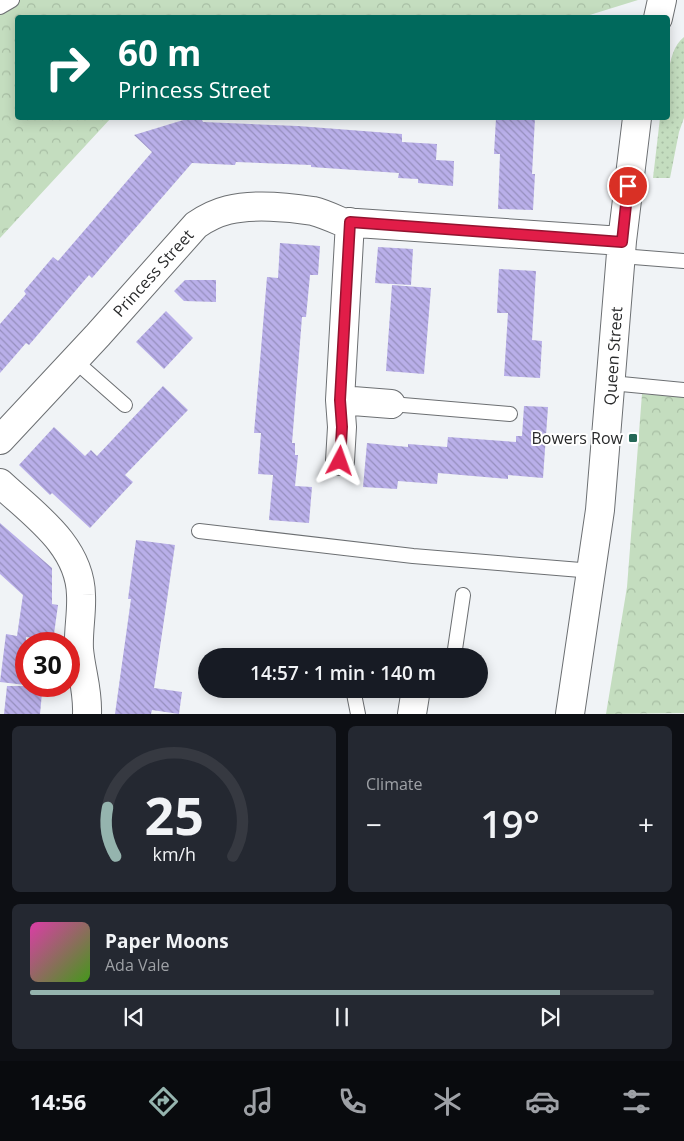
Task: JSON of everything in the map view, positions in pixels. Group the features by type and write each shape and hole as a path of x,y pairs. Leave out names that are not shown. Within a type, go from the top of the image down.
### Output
{"street":[{"path":"659,15 662,0"},
{"name":"Queen Street","path":"570,714 593,571 600,510 621,249 636,120"},
{"name":"Princess Street","path":"0,440 196,225 211,215 246,207 280,208 314,212 342,222 621,249"},
{"path":"340,461 342,427 340,400 350,222"},
{"path":"340,400 392,404"},
{"path":"0,483 58,537 70,554 78,573 82,593 79,649 86,680 87,714"},
{"path":"412,714 415,698"}],"lane":[{"path":"0,7 12,0"},
{"path":"621,249 684,261"},
{"path":"74,360 125,405"},
{"path":"611,383 684,390"},
{"path":"392,404 510,414"},
{"path":"199,531 413,556 593,571"},
{"path":"455,648 463,595"},
{"path":"355,698 358,714"}],"green space":[{"path":"0,0 638,0 590,15 15,15 15,120 109,120 0,238"},
{"path":"684,37 684,118 679,132 670,178 653,178 660,120 670,120 670,63 678,44"},
{"path":"653,393 684,395 684,713 606,714 627,587 642,394 652,395"}],"building":[{"path":"183,120 402,134 402,142 437,144 436,160 454,161 453,186 418,183 418,179 398,178 399,173 311,167 311,165 236,162 235,165 192,163 92,278 89,275 29,345 26,343 0,373 0,324 26,294 24,291 53,257 58,261 152,152 134,135"},
{"path":"496,120 535,120 532,174 535,174 533,210 498,209 500,154 494,154"},
{"path":"280,243 320,246 318,275 310,275 306,317 302,317 292,443 295,443 295,455 298,455 295,486 312,487 309,523 269,520 273,475 258,474 261,433 254,433 267,277 278,278"},
{"path":"378,247 413,249 411,285 375,283"},
{"path":"499,269 536,271 532,340 542,341 540,378 504,376 508,313 497,313"},
{"path":"185,280 216,280 216,302 184,301 174,291"},
{"path":"392,285 431,288 424,374 386,371"},
{"path":"166,311 193,338 164,369 136,342"},
{"path":"163,386 188,410 125,475 133,482 90,528 52,493 50,495 19,465 54,427 85,456 91,450 97,456"},
{"path":"524,406 548,407 543,478 508,475 508,479 438,473 437,484 398,481 397,489 363,487 367,443 408,447 408,444 447,447 448,437 516,442 516,436 522,436"},
{"path":"0,523 52,568 52,604 58,605 54,632 18,632 23,595 0,574"},
{"path":"136,540 175,545 154,688 182,692 179,714 152,710 151,714 115,714 131,599 128,599"},
{"path":"6,634 15,636 15,684 0,682"},
{"path":"7,686 15,686 15,697 42,697 40,714 4,714"}],"place":[{"name":"Bowers Row","path":"633,438"}],"route":[{"path":"340,461 342,427 340,400 350,222 622,242 628,186"}]}
